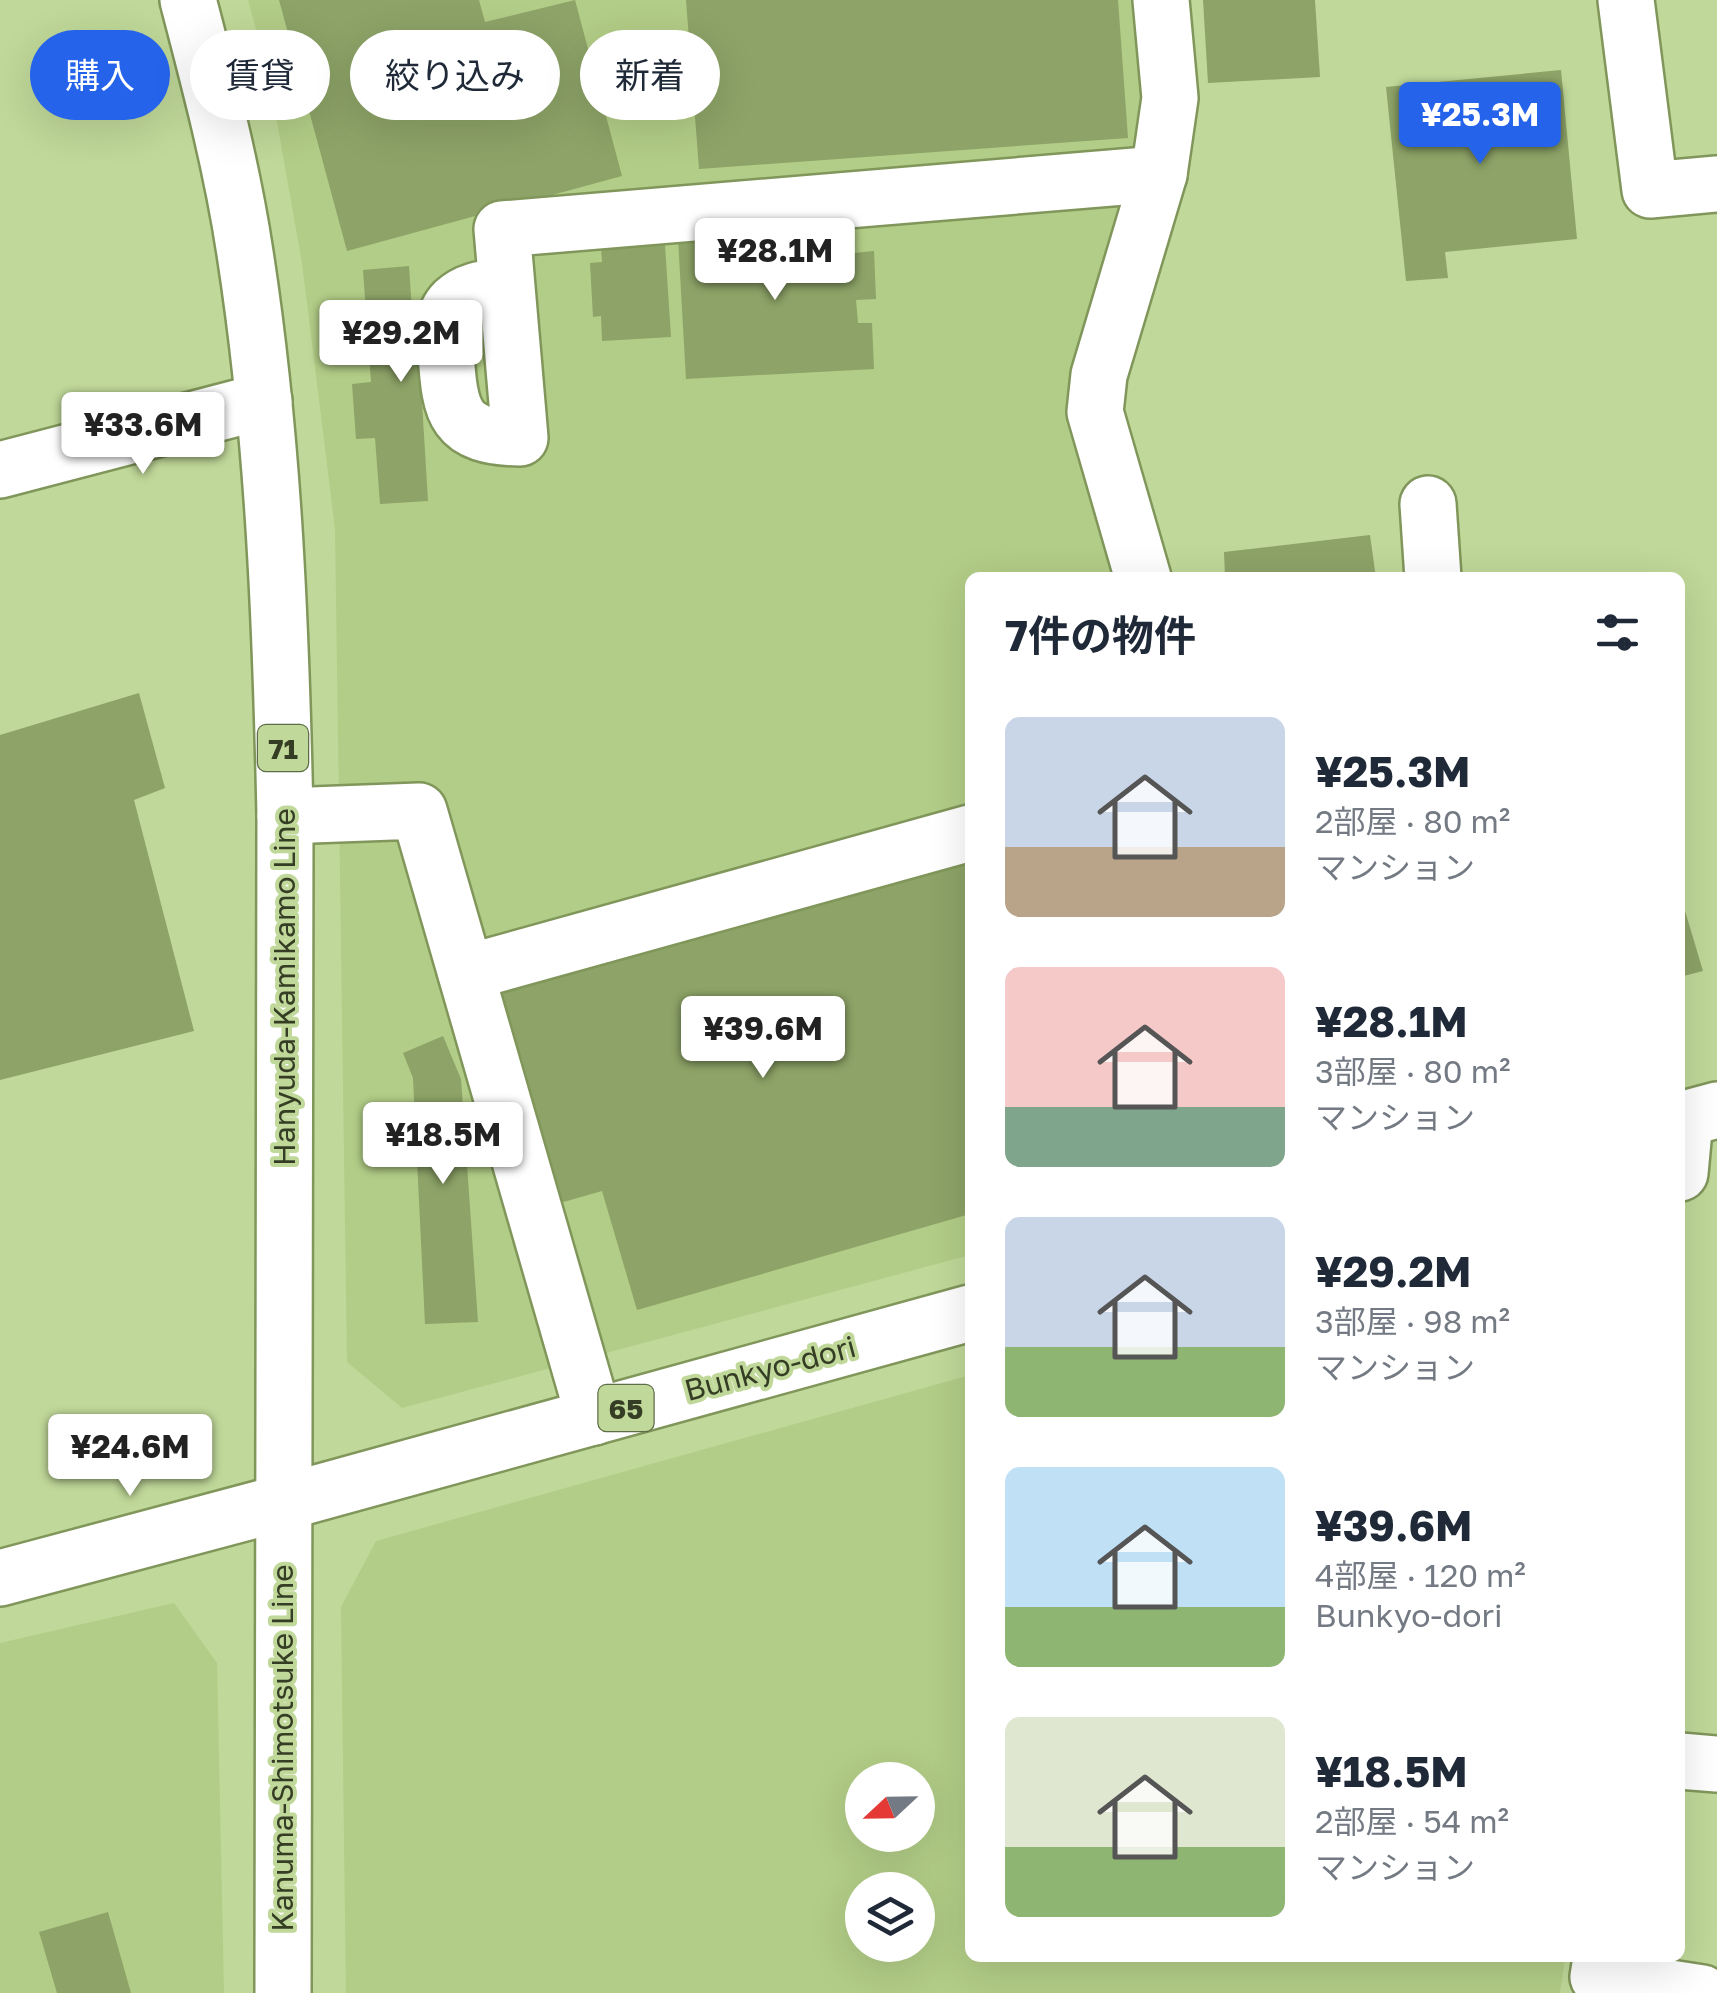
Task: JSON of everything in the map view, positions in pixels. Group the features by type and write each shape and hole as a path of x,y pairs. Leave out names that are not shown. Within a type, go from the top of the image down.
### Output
{"main road":[{"name":"Hanyuda-Kamikamo Line","path":"188,0 220,123 245,250 264,401 282,652 285,816 281,1504"},
{"path":"1141,572 1095,412 1100,375 1158,174 1170,98 1161,0"},
{"path":"1626,0 1650,190 1717,184"},
{"path":"506,285 502,229 1158,174"},
{"path":"0,470 264,401"},
{"path":"1428,504 1433,572"},
{"path":"285,816 419,811 594,1417"},
{"path":"466,973 965,834"},
{"path":"1685,1152 1694,1117"},
{"name":"Bunkyo-dori","path":"0,1578 965,1314"},
{"name":"Kanuma-Shimotsuke Line","path":"281,1504 283,1993"},
{"path":"1685,1761 1717,1764"},
{"path":"1600,1962 1598,1976 1702,1993"}],"shaded area":[{"path":"248,0 1189,0 1198,109 1186,182 1118,395 1163,572 965,572 965,1256 402,1408 347,1362 335,529 302,263 277,120 330,120 330,30 256,30"},
{"path":"965,1376 965,1962 1564,1962 1560,1993 346,1993 341,1607 376,1541"},
{"path":"174,1603 217,1663 224,1993 0,1993 0,1643"}],"building":[{"path":"279,0 479,0 485,22 575,0 583,30 580,30 580,120 607,120 622,176 347,251 312,120 330,120 330,30 287,30"},
{"path":"686,0 1118,0 1128,138 699,169 695,120 720,120 720,30 688,30"},
{"path":"1203,0 1315,0 1320,77 1208,83"},
{"path":"1561,70 1577,239 1445,252 1448,278 1406,281 1386,87"},
{"path":"852,224 854,253 874,251 876,299 856,300 858,323 872,323 874,369 686,379 678,239"},
{"path":"665,245 671,337 602,341 601,316 593,317 590,263 602,262 601,248"},
{"path":"409,266 414,342 468,338 471,383 421,386 428,501 380,504 375,438 356,439 352,384 371,382 363,270"},
{"path":"1370,535 1375,572 1225,572 1224,552"},
{"path":"139,693 165,788 134,800 194,1031 0,1080 0,735"},
{"path":"965,853 965,1215 637,1310 602,1191 560,1203 498,988"},
{"path":"1685,911 1703,971 1685,976"},
{"path":"443,1036 461,1079 478,1322 425,1324 413,1078 403,1053"},
{"path":"108,1912 131,1993 57,1993 39,1932"}]}
